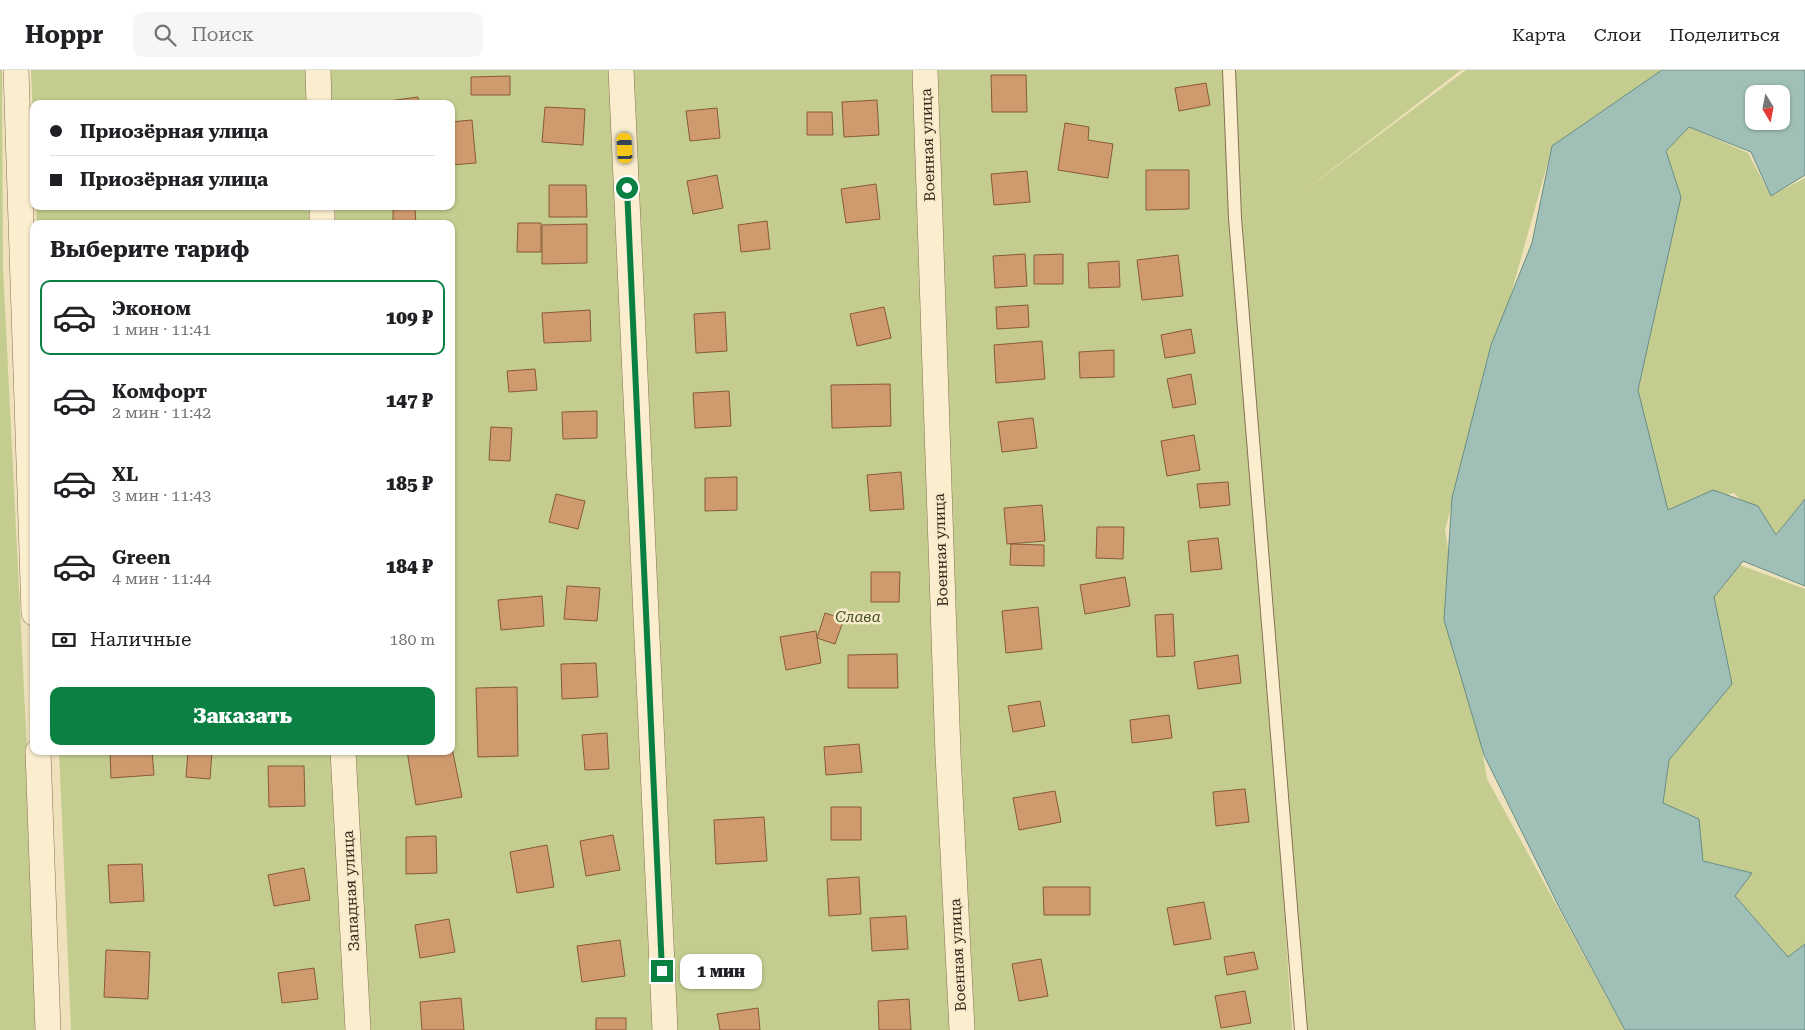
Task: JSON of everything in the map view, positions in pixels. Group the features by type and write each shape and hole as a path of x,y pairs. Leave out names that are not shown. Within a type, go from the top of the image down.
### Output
{"street":[{"path":"16,70 30,492"},
{"path":"318,70 319,100"},
{"path":"621,70 665,1030"},
{"name":"Военная улица","path":"925,70 948,754 962,1030"},
{"path":"38,755 48,1030"},
{"name":"Западная улица","path":"343,755 358,1030"}],"lane":[{"path":"1229,70 1235,218 1301,1030"}],"green space":[{"path":"0,70 2,70 3,268 41,1030 0,1030"},
{"name":"Слава","path":"31,70 1461,70 1300,194 1466,70 1679,70 1551,151 1445,530 1487,779 1625,1030 1307,1030 1239,241 1261,539 1292,1030 71,1030 59,755 455,755 455,220 37,220 36,210 455,210 455,100 32,100"},
{"path":"1689,127 1748,153 1771,196 1805,178 1805,499 1775,536 1734,493 1668,511 1638,390 1680,197 1666,151"},
{"path":"1740,565 1805,589 1805,944 1788,957 1735,896 1751,873 1703,861 1698,819 1663,804 1669,760 1731,679 1714,597"}],"water":[{"path":"1662,70 1805,70 1805,175 1771,196 1751,152 1689,127 1666,151 1681,197 1638,390 1668,510 1713,490 1758,506 1776,535 1805,499 1805,586 1743,561 1714,597 1732,684 1669,760 1663,803 1699,819 1703,861 1752,873 1735,896 1788,957 1805,944 1805,1030 1625,1030 1560,909 1484,755 1444,620 1452,498 1491,345 1532,243 1552,146"}],"building":[{"path":"991,75 1026,75 1027,112 992,112"},
{"path":"510,76 510,95 471,95 471,77"},
{"path":"1206,83 1210,105 1179,111 1175,88"},
{"path":"418,97 418,100 396,100"},
{"path":"877,100 879,135 844,137 842,102"},
{"path":"545,107 585,109 583,145 542,142"},
{"path":"717,108 720,138 690,141 686,111"},
{"path":"807,112 832,112 833,135 807,135"},
{"path":"472,120 476,163 455,165 455,122"},
{"path":"1065,123 1089,127 1088,140 1113,144 1108,178 1058,170"},
{"path":"1146,170 1189,170 1189,209 1146,210"},
{"path":"1027,171 1030,202 994,205 991,174"},
{"path":"717,175 723,208 693,214 687,181"},
{"path":"876,184 880,219 846,223 841,189"},
{"path":"549,185 586,185 587,217 549,217"},
{"path":"393,210 415,210 416,220 393,220"},
{"path":"767,221 770,249 741,252 738,225"},
{"path":"518,223 541,223 541,252 517,252"},
{"path":"587,224 587,263 542,264 542,225"},
{"path":"1025,254 1027,286 995,288 993,256"},
{"path":"1063,254 1063,284 1034,284 1034,255"},
{"path":"1178,255 1183,296 1142,300 1137,260"},
{"path":"1119,261 1120,287 1089,288 1088,263"},
{"path":"1028,305 1029,327 997,329 996,307"},
{"path":"884,307 891,338 857,346 850,314"},
{"path":"590,310 591,341 544,343 542,313"},
{"path":"725,312 727,351 696,353 694,314"},
{"path":"1191,329 1195,353 1165,358 1161,335"},
{"path":"1042,341 1045,379 996,383 994,345"},
{"path":"1114,350 1114,377 1080,378 1079,352"},
{"path":"535,369 537,390 509,392 507,371"},
{"path":"1191,374 1196,404 1173,408 1167,379"},
{"path":"890,384 891,426 832,428 831,385"},
{"path":"729,391 731,426 695,428 693,393"},
{"path":"597,411 597,438 563,439 562,412"},
{"path":"1033,418 1037,448 1002,452 998,422"},
{"path":"491,427 512,428 510,461 489,460"},
{"path":"1194,435 1200,470 1167,476 1161,441"},
{"path":"901,472 904,509 870,511 867,475"},
{"path":"737,477 737,510 705,511 705,478"},
{"path":"1228,482 1230,505 1200,508 1197,484"},
{"path":"556,494 585,501 578,529 549,522"},
{"path":"1042,505 1045,541 1007,544 1004,508"},
{"path":"1097,527 1124,527 1123,559 1096,558"},
{"path":"1218,538 1222,569 1191,572 1188,541"},
{"path":"1011,544 1044,545 1044,566 1010,565"},
{"path":"871,572 900,572 899,602 871,602"},
{"path":"1125,577 1130,606 1085,614 1080,585"},
{"path":"567,586 600,588 597,621 564,619"},
{"path":"542,596 544,626 501,630 498,600"},
{"path":"1038,607 1042,649 1006,653 1002,611"},
{"path":"825,613 844,619 835,644 817,638"},
{"path":"1173,614 1175,656 1157,657 1155,615"},
{"path":"816,631 821,663 786,670 780,637"},
{"path":"897,654 898,688 848,688 848,655"},
{"path":"1238,655 1241,683 1198,689 1194,662"},
{"path":"596,663 598,697 562,699 561,664"},
{"path":"517,687 518,756 478,757 476,688"},
{"path":"1040,701 1045,726 1013,732 1008,706"},
{"path":"1169,715 1172,738 1132,743 1130,720"},
{"path":"607,733 609,769 585,770 582,735"},
{"path":"859,744 862,772 826,775 824,747"},
{"path":"110,755 152,755 154,775 111,778"},
{"path":"188,755 212,755 210,779 186,777"},
{"path":"408,755 453,755 462,797 416,805"},
{"path":"268,766 304,766 305,806 269,807"},
{"path":"1245,789 1249,822 1216,826 1213,792"},
{"path":"1055,791 1061,822 1019,830 1013,798"},
{"path":"831,807 861,807 861,840 831,840"},
{"path":"764,817 767,861 716,864 714,820"},
{"path":"613,835 620,870 586,876 580,841"},
{"path":"436,836 437,873 406,874 406,837"},
{"path":"547,845 554,887 517,893 510,852"},
{"path":"142,864 144,901 110,903 108,865"},
{"path":"304,868 310,900 274,906 268,875"},
{"path":"859,877 861,914 829,916 827,879"},
{"path":"1043,887 1090,887 1090,915 1044,915"},
{"path":"1204,902 1211,939 1174,945 1167,908"},
{"path":"906,916 908,949 872,951 870,918"},
{"path":"449,919 455,952 420,958 415,925"},
{"path":"620,940 625,976 582,982 577,946"},
{"path":"106,950 150,952 148,999 104,997"},
{"path":"1254,952 1258,969 1227,975 1224,957"},
{"path":"1041,959 1048,996 1019,1001 1012,964"},
{"path":"314,968 318,999 282,1003 278,973"},
{"path":"1245,991 1251,1023 1221,1028 1215,996"},
{"path":"461,998 464,1030 422,1030 420,1002"},
{"path":"909,999 911,1030 879,1030 878,1001"},
{"path":"758,1008 760,1030 720,1030 717,1014"},
{"path":"596,1018 626,1018 626,1030 596,1030"}],"route":[{"path":"627,188 662,971"}]}
